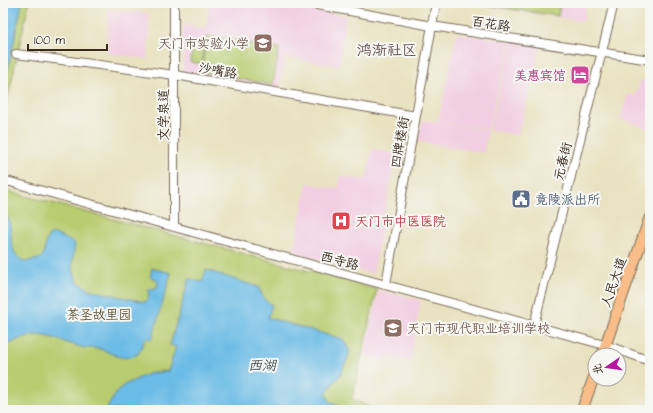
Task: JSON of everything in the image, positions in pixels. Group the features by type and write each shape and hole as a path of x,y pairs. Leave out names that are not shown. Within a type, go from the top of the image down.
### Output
{"main road":[{"name":"人民大道","path":"606,347 650,217"},
{"name":"人民大道","path":"606,347 650,226"},
{"path":"586,410 592,387"},
{"path":"586,410 594,387"}],"street":[{"name":"文学泉道","path":"174,3 174,227"},
{"name":"百花路","path":"306,3 432,26 601,51 650,60"},
{"name":"四牌楼街","path":"386,284 436,3"},
{"name":"元春街","path":"534,325 614,3"},
{"name":"沙嘴路","path":"16,54 175,75 416,116"},
{"name":"西寺路","path":"3,180 534,325 603,347"},
{"name":"西寺路","path":"627,354 650,361"}],"shaded area":[{"path":"79,3 156,3 156,8 80,4"},
{"name":"天门市实验小学","path":"210,3 280,3 346,16 339,66 285,57 279,89 183,72 183,24 206,29"},
{"path":"461,3 586,3 584,21"},
{"path":"108,10 149,13 148,59 107,53"},
{"path":"457,33 511,41 488,129 438,122"},
{"path":"512,41 541,44 518,135 489,130"},
{"path":"641,80 650,82 650,129 620,119 628,94 635,96"},
{"path":"422,120 488,130 484,153 418,142"},
{"name":"天门市中医医院","path":"372,149 396,154 373,274 293,253 307,183 338,189 341,176 366,180"},
{"name":"天门市现代职业培训学校","path":"379,290 421,300 410,362 387,356 385,361 364,355"}],"green space":[{"path":"3,3 29,3 3,119"},
{"path":"471,3 560,3 558,16"},
{"path":"207,36 279,48 273,85 201,72"},
{"path":"194,41 205,43 202,64 190,62"},
{"name":"茶圣故里园","path":"3,190 377,289 352,399 376,410 3,410"}],"water":[{"path":"3,3 22,3 3,92"},
{"path":"3,211 10,223 14,251 18,257 25,262 41,258 44,252 46,240 50,235 55,234 75,243 72,266 77,282 91,290 145,302 148,299 149,289 156,288 158,284 156,279 150,277 152,268 171,273 152,339 146,338 138,354 127,358 100,349 83,348 50,337 34,335 15,341 3,348"},
{"name":"西湖","path":"206,270 258,287 265,300 272,305 268,318 343,339 349,350 349,355 340,375 326,393 330,402 347,410 106,410 116,393 124,385 150,373 168,371 176,347 170,345 189,279 202,282"}],"place":[{"name":"天门市实验小学","path":"263,43"},
{"name":"美惠宾馆","path":"580,75"},
{"name":"竟陵派出所","path":"521,199"},
{"name":"天门市中医医院","path":"341,221"},
{"name":"天门市现代职业培训学校","path":"393,328"}],"district":[{"name":"鸿渐社区","path":"387,50"}]}
